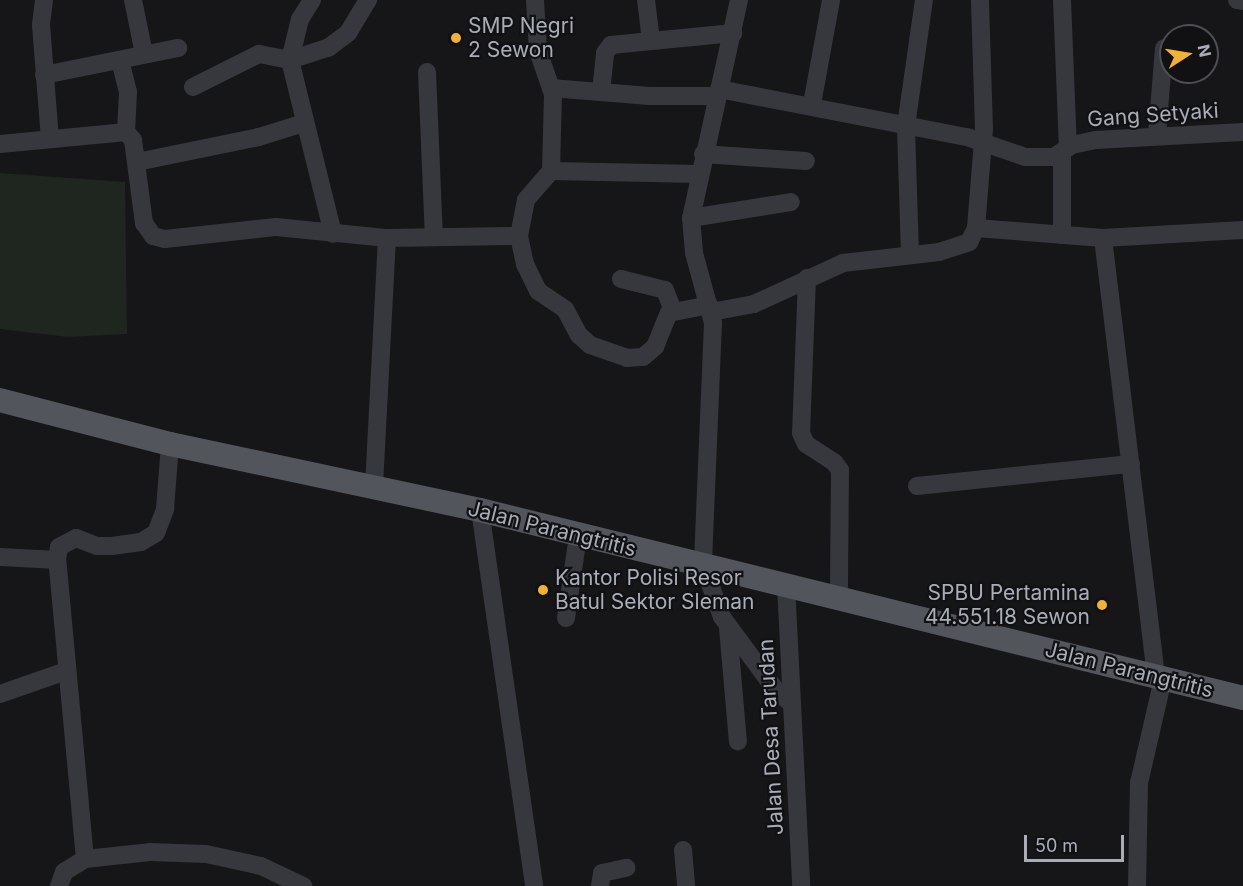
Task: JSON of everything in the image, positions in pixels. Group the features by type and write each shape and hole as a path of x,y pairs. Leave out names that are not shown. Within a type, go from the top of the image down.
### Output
{"main road":[{"name":"Jalan Parangtritis","path":"0,400 170,444 480,510 1243,698"}],"street":[{"path":"44,0 41,26 50,139"},
{"path":"133,0 144,54"},
{"path":"312,0 300,19 290,60 333,234"},
{"path":"193,87 259,54 290,60 339,42 368,0"},
{"path":"539,0 538,51 551,88 551,171 526,200 519,236 525,264 538,291 565,309 579,335 597,348 627,358 648,355 673,311"},
{"path":"646,0 651,40"},
{"path":"739,0 703,154 691,218 694,253 710,308 714,350 704,565 713,598 728,627 777,692 791,703"},
{"path":"812,104 831,0"},
{"path":"910,255 906,126 924,0"},
{"path":"673,311 754,304 843,263 958,248 969,242 976,228 981,141 980,0"},
{"path":"1062,0 1065,151 1062,235"},
{"path":"1237,0 1243,1"},
{"path":"601,92 608,47 651,40 733,33"},
{"path":"44,75 178,48"},
{"path":"120,60 128,93 126,132 133,140 144,223 158,238 276,226 333,234 387,238 519,236"},
{"path":"427,72 434,236"},
{"path":"1157,135 1161,84"},
{"name":"Gang Setyaki","path":"551,88 601,92 718,92 812,104 981,141 1025,157 1065,151 1086,141 1157,135 1243,132"},
{"path":"137,162 259,138 304,123"},
{"path":"0,144 126,132"},
{"path":"703,154 806,161"},
{"path":"551,171 699,174"},
{"path":"691,218 791,202"},
{"path":"976,228 1103,238 1243,230"},
{"path":"374,486 387,238"},
{"path":"1103,238 1160,679 1141,760 1137,886"},
{"path":"807,278 801,433 806,444 834,462 840,470 839,597"},
{"path":"621,279 665,290 673,311"},
{"path":"85,859 57,560 61,544 71,539 104,547 141,542 156,533 165,509 170,444"},
{"path":"916,486 1131,464"},
{"path":"480,510 534,886"},
{"path":"566,618 578,536"},
{"path":"0,557 57,560"},
{"name":"Jalan Desa Tarudan","path":"786,585 801,886"},
{"path":"728,627 738,742"},
{"path":"0,694 66,671"},
{"path":"683,850 686,886"},
{"path":"58,886 64,872 85,859 150,852 206,854 261,866 303,886"},
{"path":"600,886 602,873 626,868"}],"shaded area":[{"path":"0,173 125,182 127,334 68,337 0,329"}],"place":[{"name":"SMP Negri 2 Sewon","path":"456,38"},
{"name":"Kantor Polisi Resor Batul Sektor Sleman","path":"543,590"},
{"name":"SPBU Pertamina 44.551.18 Sewon","path":"1102,605"}]}
